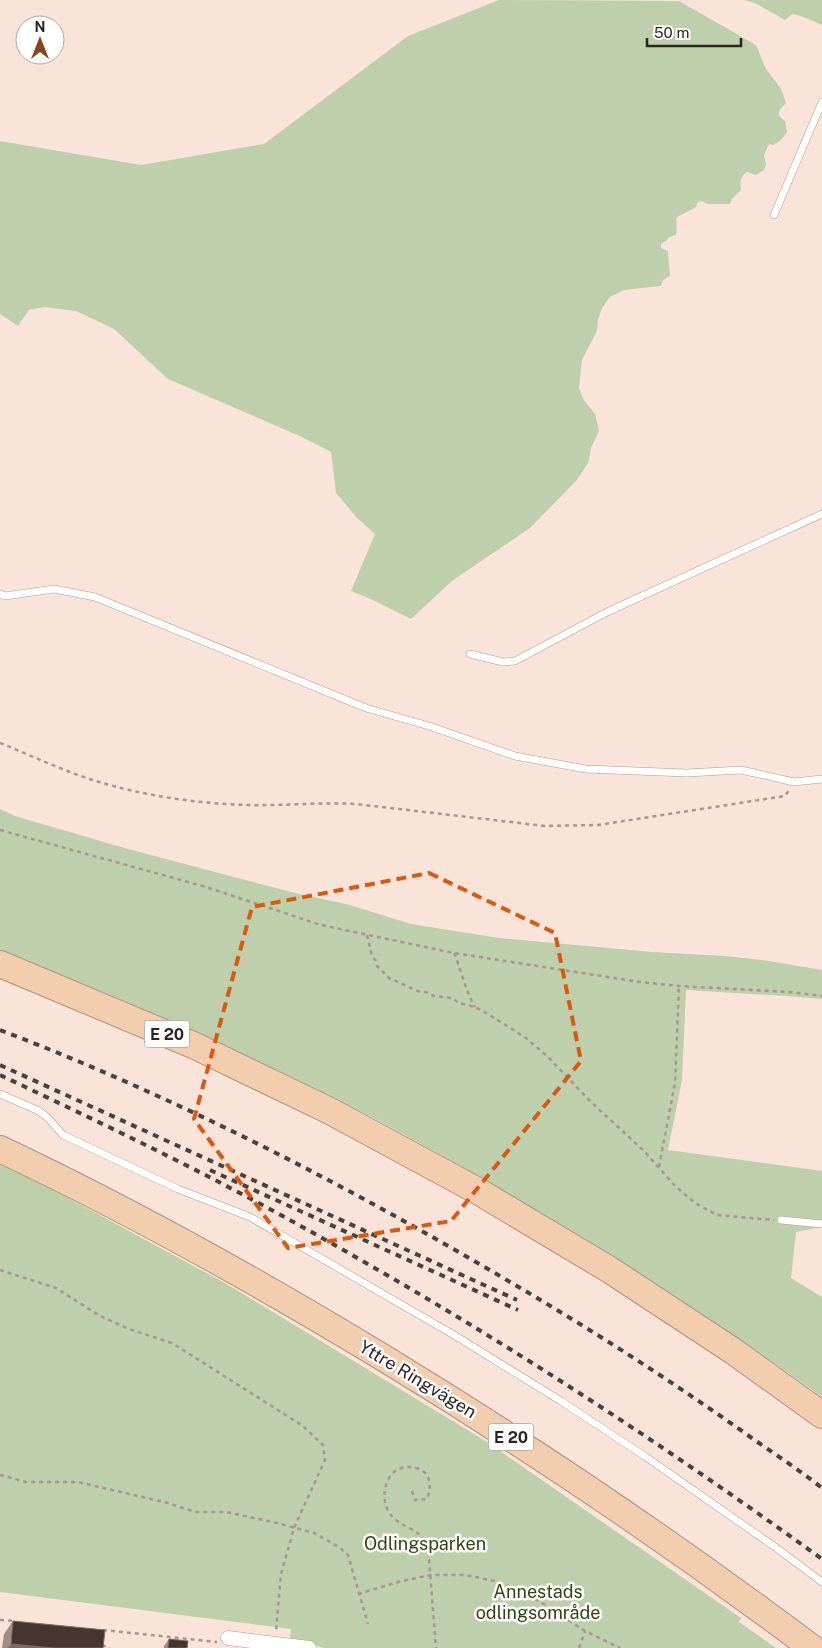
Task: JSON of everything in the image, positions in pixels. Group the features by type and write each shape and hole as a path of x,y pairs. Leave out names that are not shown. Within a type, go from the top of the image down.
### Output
{"highway":[{"name":"E 20","path":"0,964 193,1045 330,1111 451,1177 610,1270 733,1351 822,1415"},
{"name":"Yttre Ringvägen","path":"0,1149 195,1249 324,1322 489,1423 631,1517 812,1648"}],"street":[{"path":"223,1640 309,1648"}],"lane":[{"path":"774,215 822,102"},
{"path":"470,654 503,662 515,661 607,612 822,514"},
{"path":"0,594 5,596 54,589 95,597 366,708 429,726 515,756 586,769 687,773 741,770 794,782 822,779"},
{"path":"0,1094 39,1111 48,1118 62,1135 178,1189 250,1218 454,1335 561,1401 646,1457 776,1547 822,1582"},
{"path":"782,1220 822,1224"}],"path":[{"path":"0,743 71,773 118,788 168,798 246,805 327,802 356,804 545,826 598,825 785,796 794,782"},
{"path":"0,830 206,887 321,925 454,954 594,976 679,986 790,992 822,996"},
{"path":"366,935 377,966 389,978 420,992 452,998 459,1003 475,1007 526,1038 547,1056 592,1103 644,1151 674,1185 695,1204 718,1215 782,1220"},
{"path":"454,954 463,975 467,993 475,1007"},
{"path":"659,1168 675,1083 679,986"},
{"path":"0,1270 56,1288 100,1316 129,1329 172,1343 303,1426 323,1445 325,1460 294,1528 281,1574 275,1644"},
{"path":"412,1491 415,1500 426,1499 431,1490 428,1478 421,1470 408,1466 395,1471 386,1482 384,1496 387,1509 395,1520 422,1536 428,1546 436,1648"},
{"path":"0,1475 26,1482 78,1482 168,1503 195,1512 226,1512 314,1533 340,1547 348,1555 368,1624"},
{"path":"358,1594 398,1582 431,1575 465,1575 495,1581 525,1592 585,1631 620,1648"},
{"path":"0,1620 20,1622"},
{"path":"99,1630 223,1640"},
{"path":"580,1648 585,1631"},
{"path":"97,1640 110,1648"}],"highlighted area":[{"path":"429,873 555,933 581,1061 451,1221 288,1248 194,1119 252,907"}],"green space":[{"path":"499,0 679,1 756,45 766,69 781,89 786,103 779,114 785,121 787,132 781,140 773,145 769,144 764,155 766,165 764,170 756,175 747,172 743,176 741,190 732,199 730,204 708,204 702,201 698,202 696,207 677,217 676,235 669,237 661,244 661,248 668,251 670,276 663,280 661,286 624,290 610,297 602,308 597,331 582,360 579,388 583,399 595,414 599,431 591,448 588,463 576,481 530,528 452,581 411,619 351,591 375,534 357,518 336,493 331,452 302,437 168,379 114,329 76,311 44,307 29,310 18,326 0,314 0,141 141,165 264,144 408,36"},
{"path":"744,0 822,0 822,25 792,14 785,20 755,3"},
{"path":"0,809 15,816 128,849 295,893 350,905 411,924 499,938 652,952 725,956 822,970 822,999 686,990 682,1080 668,1150 822,1171 822,1227 796,1232 791,1278 822,1297 822,1397 750,1346 639,1273 526,1204 401,1133 284,1073 204,1036 123,1000 0,951"},
{"path":"0,1163 225,1283 484,1440 741,1618 739,1622 776,1648 324,1648 290,1638 291,1629 0,1592"}],"building":[{"path":"13,1621 105,1630 103,1648 53,1648 11,1644"},
{"path":"169,1639 188,1641 187,1648 168,1648"}],"railway":[{"path":"0,1030 66,1056 195,1113 383,1209 598,1335 689,1395 822,1488"},
{"path":"0,1065 517,1300"},
{"path":"0,1075 217,1181 358,1258 426,1298 494,1339 626,1424 822,1559"},
{"path":"210,1170 518,1310"}],"park label":[{"name":"Odlingsparken","path":"425,1543"},
{"name":"Annestads odlingsområde","path":"538,1601"}]}
